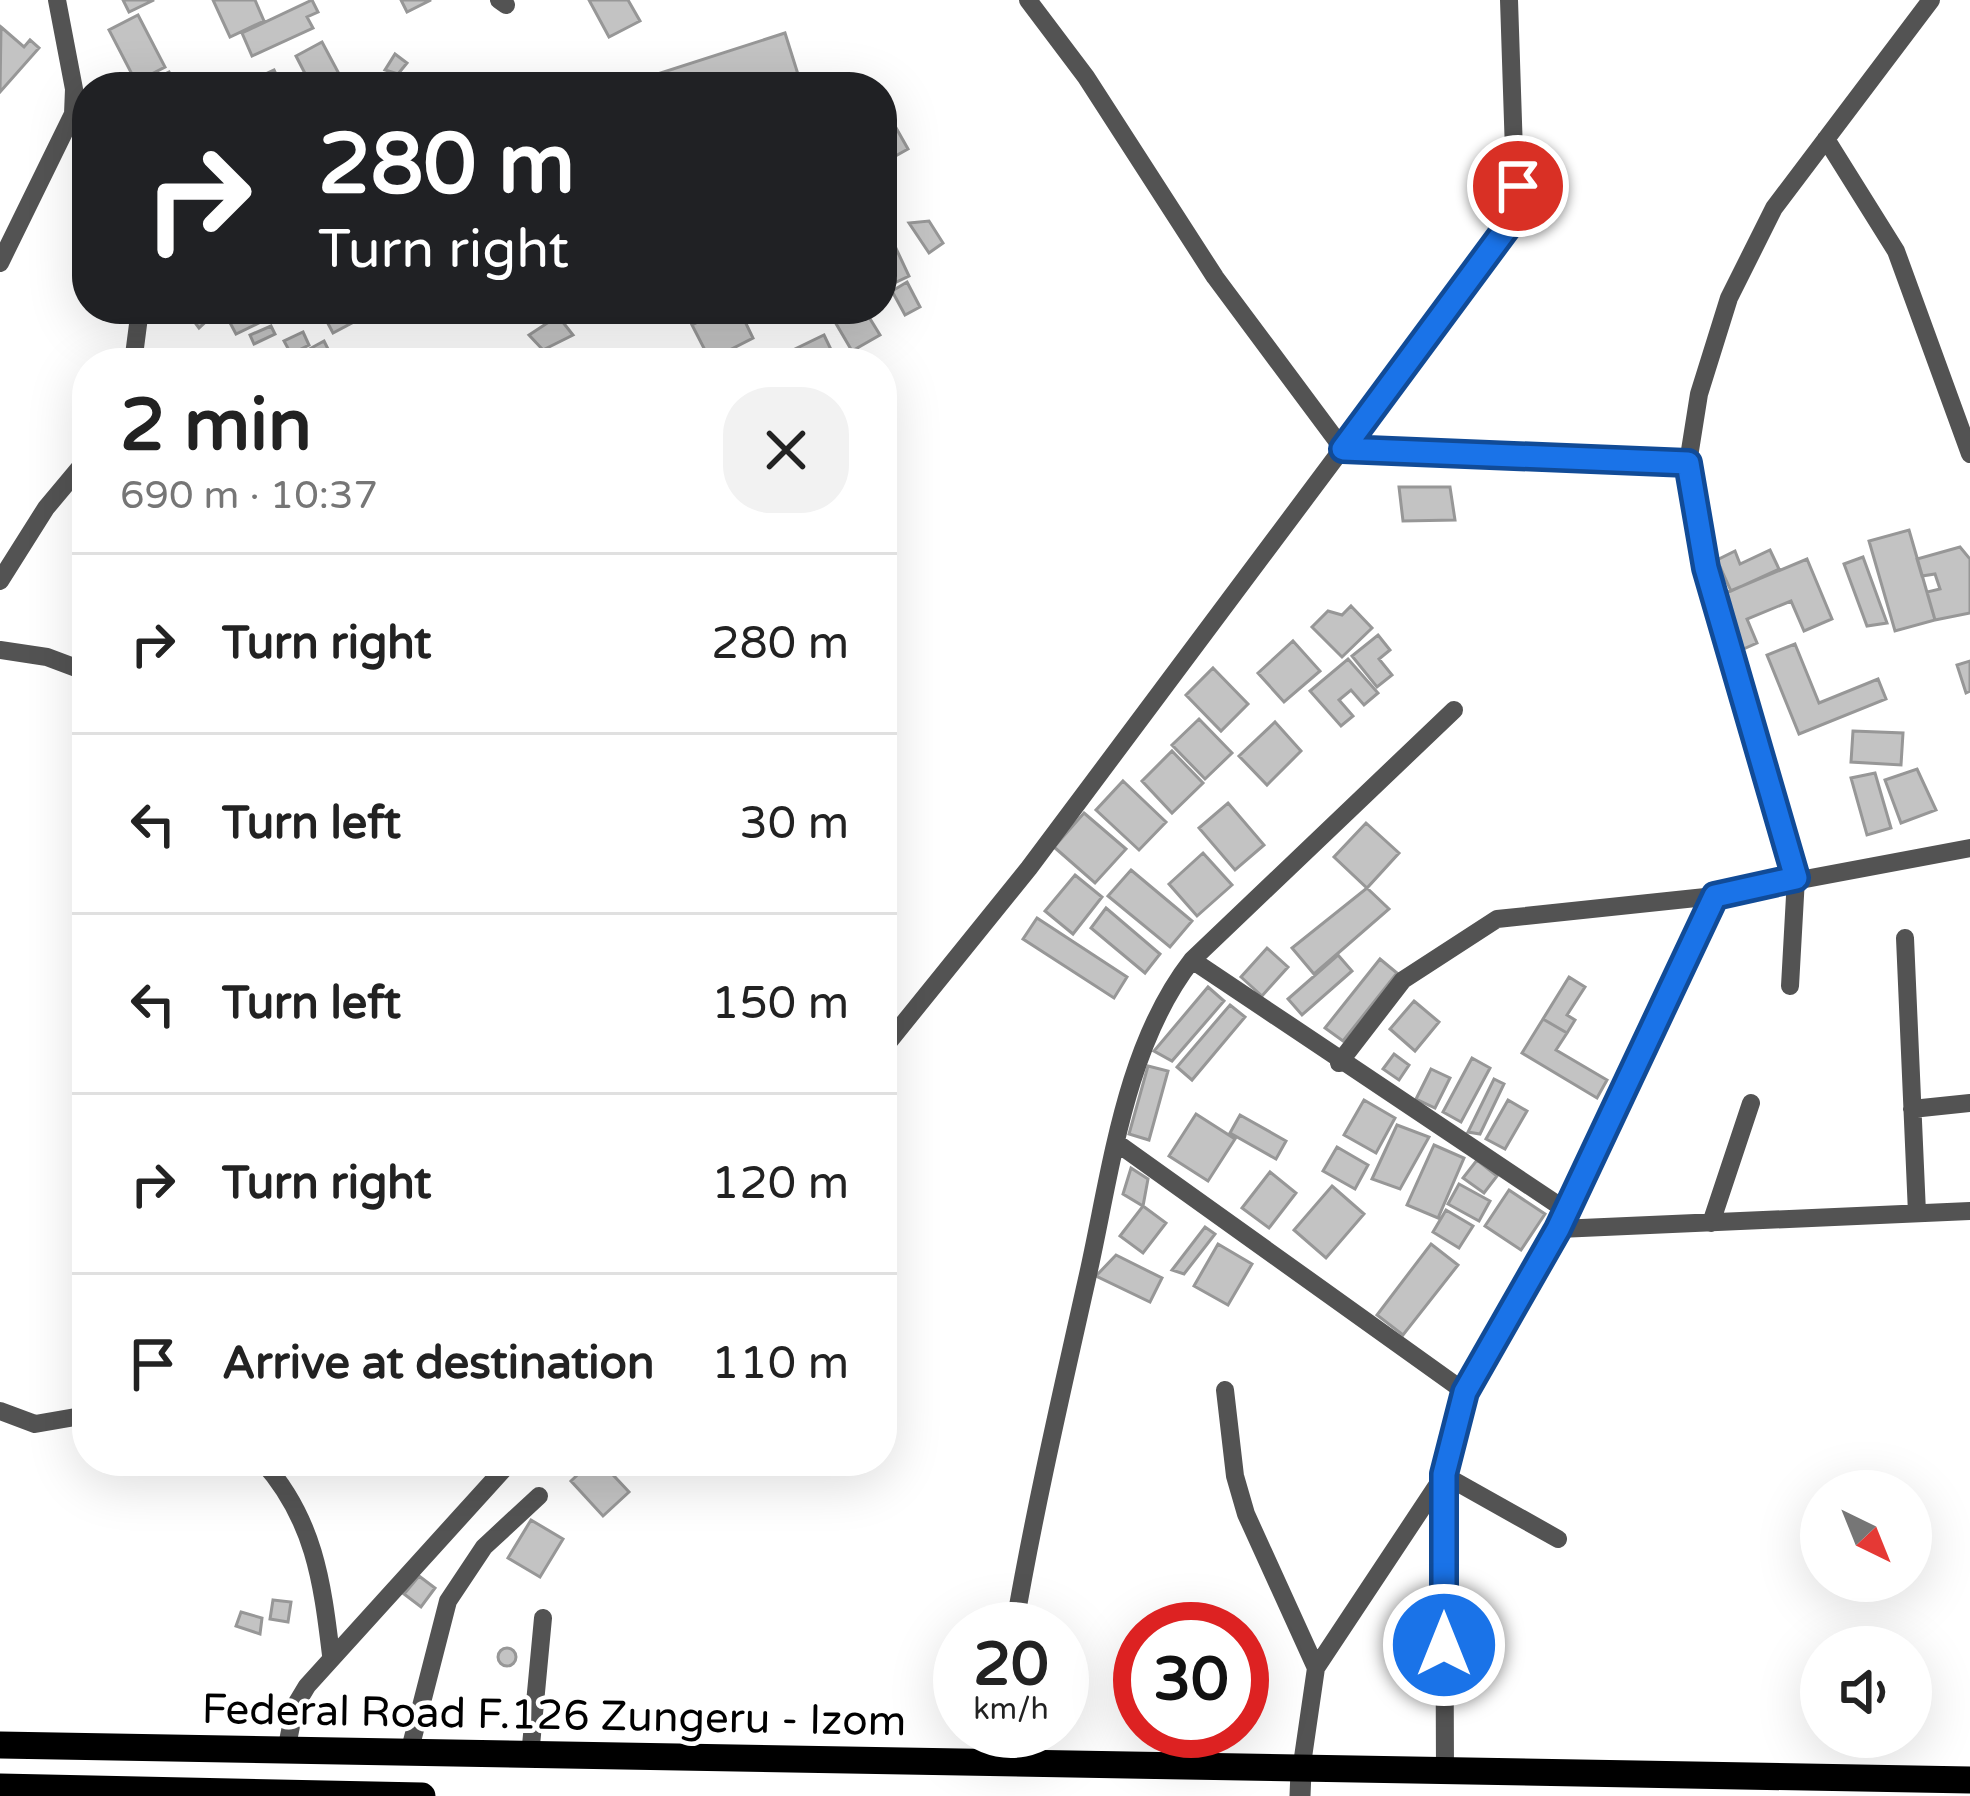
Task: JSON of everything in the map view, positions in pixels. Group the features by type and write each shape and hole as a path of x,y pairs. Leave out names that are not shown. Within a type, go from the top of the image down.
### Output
{"main road":[{"name":"Federal Road F.126 Zungeru - Izom","path":"0,1744 996,1763 1301,1783 1445,1773 1970,1780"},
{"name":"Federal Road F.126 Zungeru - Izom","path":"0,1786 422,1796"}],"street":[{"path":"57,0 72,78"},
{"path":"1028,0 1086,77 1215,277 1343,449"},
{"path":"897,1031 1029,868 1522,201 1509,0"},
{"path":"1790,986 1796,878 1706,568 1688,463 1700,394 1729,298 1774,208 1930,0"},
{"path":"0,262 72,115"},
{"path":"1826,139 1896,251 1970,454"},
{"path":"1343,449 1688,463"},
{"path":"0,581 46,508 72,478"},
{"path":"0,650 47,657 72,667"},
{"path":"1020,1602 1117,1142 1148,1033 1167,992 1192,960 1454,710"},
{"path":"1339,1063 1403,980 1481,926 1514,916 1715,896 1970,848"},
{"path":"1445,1773 1444,1474 1465,1392 1563,1220 1715,896"},
{"path":"1904,938 1917,1214"},
{"path":"1192,960 1563,1220 1711,1223 1970,1211"},
{"path":"897,1023 903,1024"},
{"path":"1912,1108 1970,1102"},
{"path":"1711,1223 1750,1103"},
{"path":"1117,1142 1465,1392"},
{"path":"1225,1390 1235,1476 1246,1514 1316,1668"},
{"path":"0,1411 35,1424 72,1418"},
{"path":"1301,1783 1316,1668 1444,1474"},
{"path":"1444,1474 1558,1539"},
{"path":"274,1476 292,1499 317,1553 331,1655"},
{"path":"286,1750 295,1706 331,1655 497,1476"},
{"path":"409,1754 448,1601 484,1547 538,1496"},
{"path":"530,1756 543,1618"},
{"path":"996,1758 996,1763"}],"building":[{"path":"123,0 154,0 129,12"},
{"path":"213,0 255,0 264,21 230,37"},
{"path":"312,0 318,12 307,17 313,28 252,56 242,33"},
{"path":"401,0 431,0 407,12"},
{"path":"589,0 628,0 640,21 609,37"},
{"path":"138,15 165,67 131,72 109,30"},
{"path":"1,27 24,47 30,40 39,48 0,92"},
{"path":"785,33 797,72 664,72"},
{"path":"322,42 338,72 304,72 296,56"},
{"path":"395,54 407,63 400,72 385,70"},
{"path":"897,130 908,149 897,155"},
{"path":"929,221 943,243 929,253 909,223"},
{"path":"897,250 909,276 897,282"},
{"path":"907,282 920,307 905,315 897,288"},
{"path":"231,324 257,324 236,334"},
{"path":"328,324 350,324 333,333"},
{"path":"546,324 564,324 573,335 541,348 529,335"},
{"path":"746,324 753,338 733,348 704,348 692,325"},
{"path":"836,324 873,324 880,335 850,348"},
{"path":"271,326 275,334 254,344 250,335"},
{"path":"303,332 309,345 288,348 284,341"},
{"path":"824,335 830,348 797,348"},
{"path":"1399,487 1450,487 1455,520 1403,521"},
{"path":"1909,530 1935,620 1895,631 1869,541"},
{"path":"1960,547 1970,559 1970,613 1935,620 1927,592 1940,589 1935,574 1922,576 1917,559"},
{"path":"1770,550 1779,569 1731,591 1717,560 1735,551 1740,564"},
{"path":"1863,557 1887,623 1867,626 1844,564"},
{"path":"1807,559 1832,619 1804,631 1791,601 1747,619 1757,643 1741,650 1718,596"},
{"path":"1351,606 1372,628 1342,657 1312,627 1328,611 1342,615"},
{"path":"1378,635 1390,650 1379,659 1392,675 1377,687 1352,656"},
{"path":"1293,641 1320,671 1284,702 1258,673"},
{"path":"1795,644 1819,703 1878,679 1886,699 1799,734 1767,655"},
{"path":"1348,659 1378,693 1364,705 1351,690 1339,700 1353,716 1341,726 1310,691"},
{"path":"1970,661 1970,691 1966,693 1957,665"},
{"path":"1213,668 1248,704 1221,731 1186,695"},
{"path":"1199,719 1232,753 1205,779 1172,745"},
{"path":"1275,722 1301,751 1267,785 1239,756"},
{"path":"1853,731 1903,733 1901,765 1851,762"},
{"path":"1172,751 1203,783 1172,813 1142,781"},
{"path":"1917,769 1936,810 1901,823 1885,780"},
{"path":"1875,773 1891,828 1867,835 1851,778"},
{"path":"1123,781 1166,822 1139,850 1096,810"},
{"path":"1228,803 1264,845 1235,870 1199,828"},
{"path":"1084,813 1126,849 1095,883 1054,847"},
{"path":"1366,823 1399,853 1367,888 1334,857"},
{"path":"1203,853 1232,885 1197,916 1169,884"},
{"path":"1131,870 1192,921 1170,947 1108,896"},
{"path":"1075,875 1102,897 1073,934 1045,911"},
{"path":"1367,888 1389,909 1314,974 1292,948"},
{"path":"1106,908 1160,954 1145,973 1091,928"},
{"path":"1037,918 1127,977 1114,998 1023,939"},
{"path":"1267,948 1288,967 1262,996 1241,977"},
{"path":"1338,955 1352,971 1302,1015 1288,999"},
{"path":"1380,959 1397,973 1343,1041 1325,1028"},
{"path":"1569,977 1585,987 1567,1015 1575,1020 1567,1033 1543,1019"},
{"path":"1208,987 1224,1001 1172,1061 1154,1051"},
{"path":"1414,1001 1439,1022 1415,1051 1390,1029"},
{"path":"1230,1005 1245,1017 1192,1080 1177,1067"},
{"path":"1543,1019 1567,1033 1556,1050 1607,1080 1597,1098 1522,1053"},
{"path":"1394,1054 1409,1065 1399,1080 1383,1069"},
{"path":"1472,1058 1490,1068 1461,1122 1443,1112"},
{"path":"1148,1066 1168,1071 1149,1140 1129,1134"},
{"path":"1431,1069 1450,1078 1435,1108 1416,1099"},
{"path":"1494,1079 1504,1084 1480,1134 1468,1132"},
{"path":"1364,1100 1395,1118 1376,1153 1344,1135"},
{"path":"1508,1100 1527,1111 1505,1149 1486,1139"},
{"path":"1196,1114 1235,1139 1208,1181 1169,1156"},
{"path":"1240,1115 1286,1141 1276,1159 1230,1133"},
{"path":"1397,1125 1429,1137 1400,1189 1372,1179"},
{"path":"1434,1145 1464,1158 1438,1218 1407,1205"},
{"path":"1337,1147 1368,1165 1355,1189 1323,1171"},
{"path":"1477,1160 1497,1176 1484,1193 1463,1178"},
{"path":"1131,1168 1148,1179 1143,1206 1123,1194"},
{"path":"1270,1172 1296,1193 1269,1228 1242,1208"},
{"path":"1459,1184 1490,1201 1479,1221 1448,1204"},
{"path":"1332,1186 1364,1214 1326,1258 1294,1230"},
{"path":"1509,1190 1545,1214 1521,1250 1485,1226"},
{"path":"1143,1206 1166,1223 1143,1253 1120,1236"},
{"path":"1446,1210 1473,1226 1459,1248 1433,1232"},
{"path":"1205,1227 1215,1234 1184,1274 1172,1270"},
{"path":"1218,1244 1252,1264 1228,1305 1194,1286"},
{"path":"1431,1244 1458,1265 1403,1335 1377,1315"},
{"path":"1116,1255 1162,1278 1150,1302 1096,1276"},
{"path":"576,1476 614,1476 629,1492 603,1516 571,1481"},
{"path":"531,1520 563,1539 540,1577 508,1558"},
{"path":"419,1576 435,1588 421,1607 404,1594"},
{"path":"273,1600 291,1602 288,1622 270,1619"},
{"path":"241,1612 262,1618 260,1634 236,1626"},
{"path":"507,1648 516,1657 507,1666 498,1657"}],"route":[{"path":"1444,1645 1444,1474 1465,1392 1558,1229 1715,896 1796,878 1706,568 1688,463 1343,449 1514,218 1522,201 1518,186"}]}
